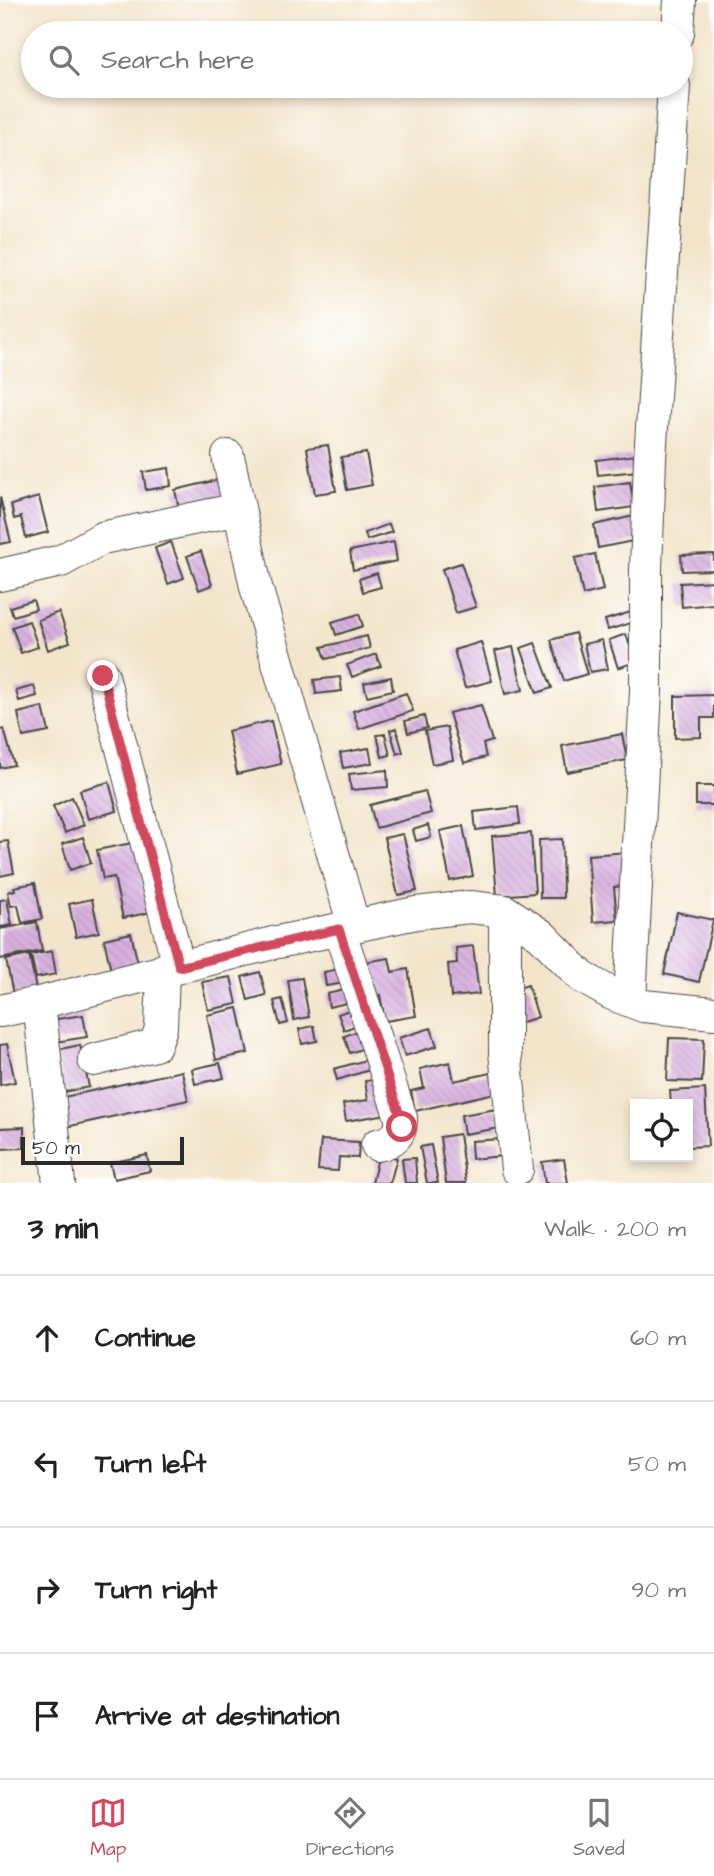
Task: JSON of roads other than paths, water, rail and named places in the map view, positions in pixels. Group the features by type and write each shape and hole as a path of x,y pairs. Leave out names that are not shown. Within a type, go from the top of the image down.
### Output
{"street":[{"path":"679,21 680,0"},
{"path":"630,1001 646,691 650,458 673,98"},
{"path":"228,456 256,587 401,1118 402,1127 397,1136 385,1144 377,1145"},
{"path":"0,575 61,561 102,538 239,509"},
{"path":"94,1059 155,1045 161,1028 171,968 103,676"},
{"path":"0,1011 171,968 347,928 452,908 505,911 541,934 582,977 630,1001 643,1006 714,1013"},
{"path":"505,911 505,1052 517,1169"},
{"path":"39,1003 59,1183"}]}
